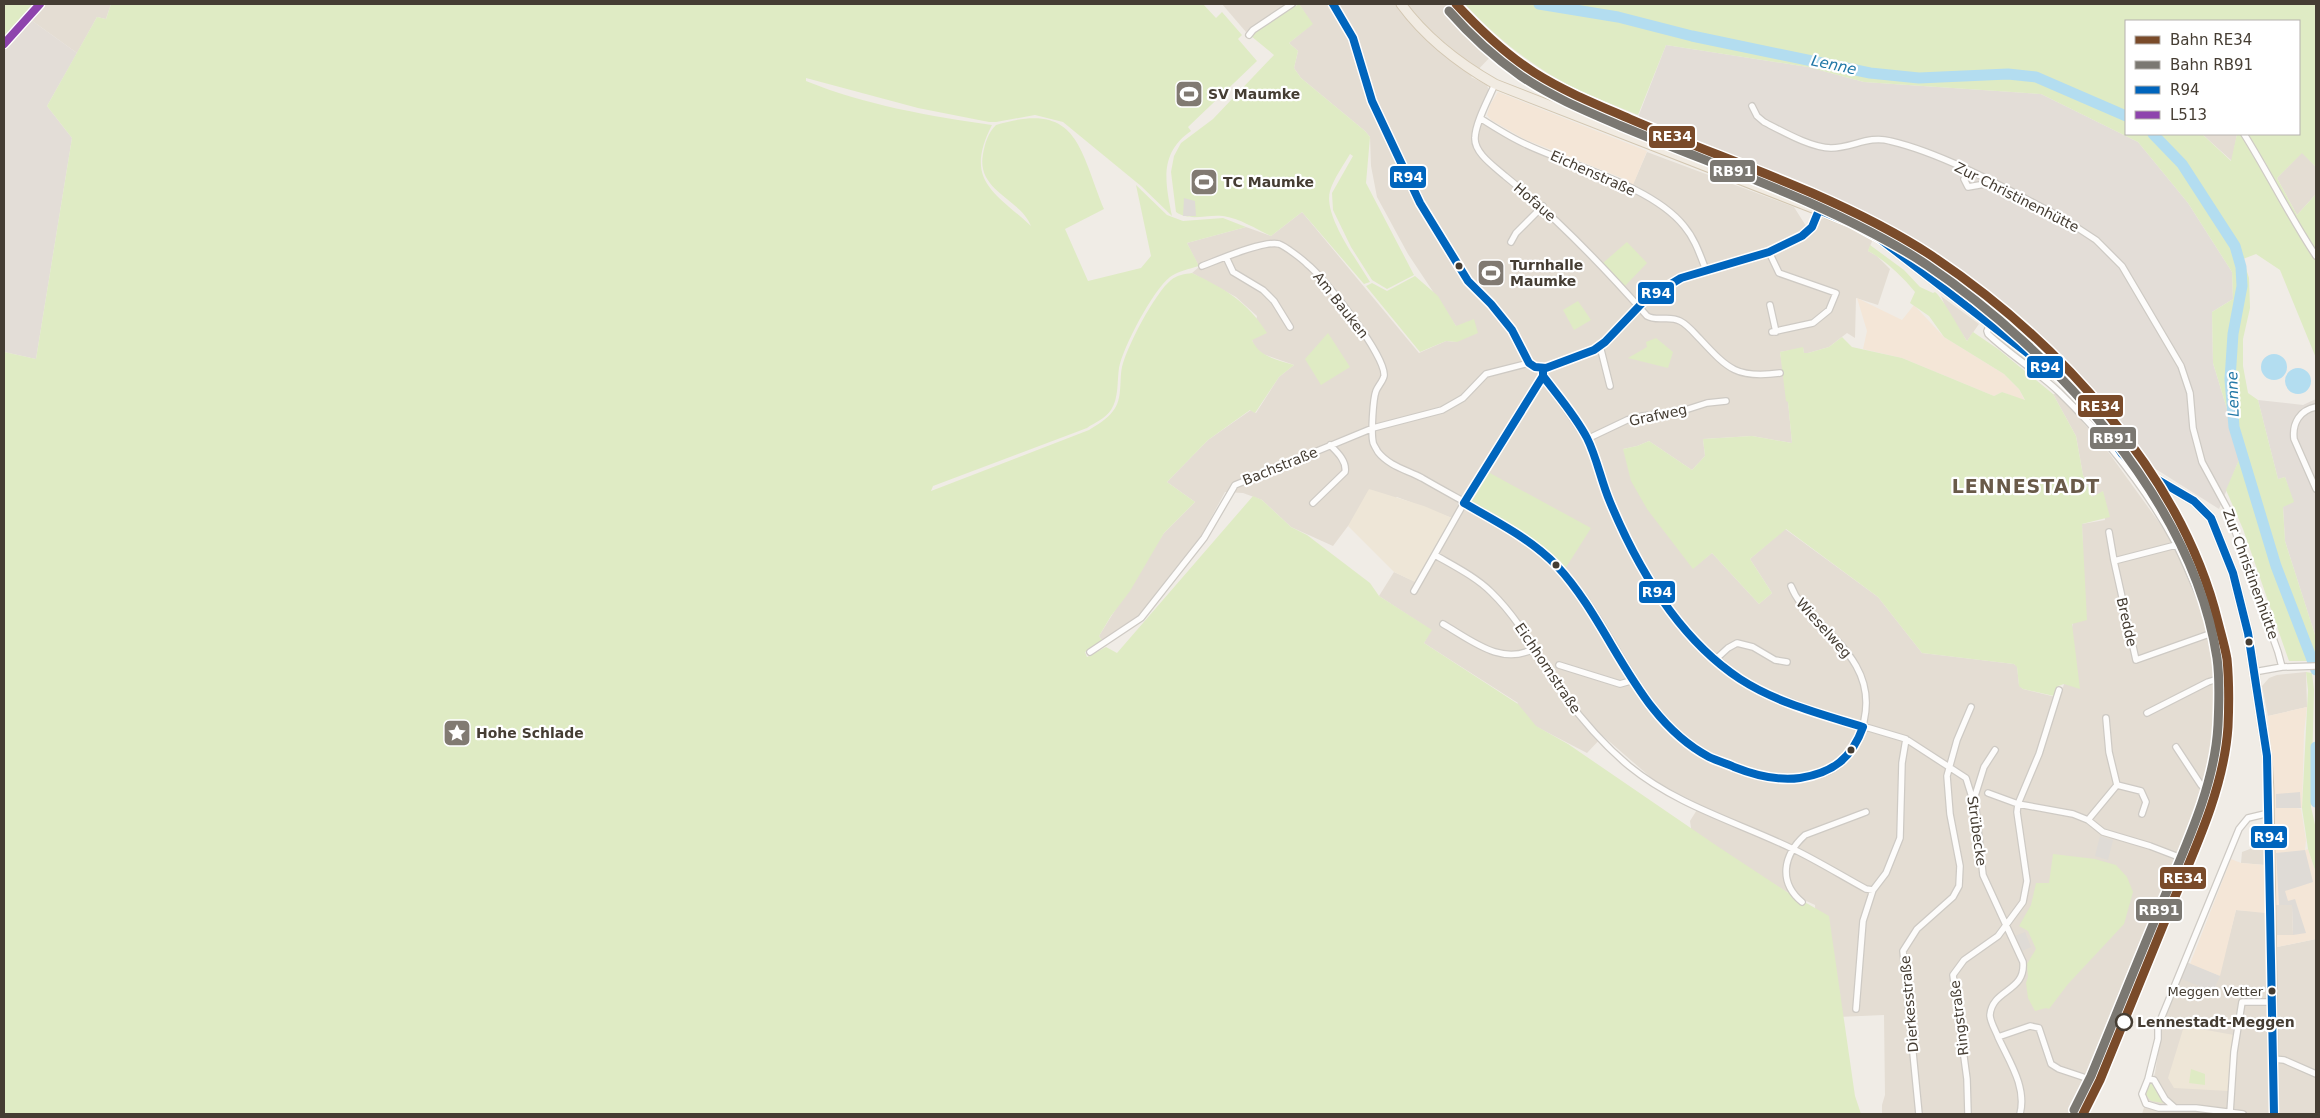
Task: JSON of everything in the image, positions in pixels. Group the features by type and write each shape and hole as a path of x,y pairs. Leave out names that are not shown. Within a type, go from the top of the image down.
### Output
{"main road":[{"path":"4,44 40,4"},
{"path":"1401,4 1419,26 1445,51 1495,84 1819,210 1851,223 1880,239 2066,383 2097,417 2126,460 2141,471 2201,506 2208,513 2216,527 2238,591 2248,633 2267,756 2274,1114"}],"street":[{"path":"1249,35 1253,30 1292,4"},
{"path":"1333,4 1353,38 1372,101 1420,203 1468,281 1491,304 1512,330 1529,363 1543,369 1600,346 1639,307 1663,287 1681,278 1769,252 1807,233 1819,210"},
{"name":"Hofaue","path":"1495,84 1480,118 1474,138 1481,153 1496,168 1543,206 1650,318 1671,317 1682,322 1730,368 1758,376 1780,373"},
{"name":"Zur Christinenhütte","path":"1752,106 1757,116 1764,122 1818,146 1838,147 1879,138 1904,144 1970,172 2081,228 2110,252 2134,284 2186,378 2190,393 2193,428 2200,455 2230,516 2282,667"},
{"name":"Eichenstraße","path":"1480,118 1523,143 1626,185 1660,206 1684,226 1693,238 1706,270"},
{"path":"2245,135 2280,192 2294,221 2316,256"},
{"path":"1970,172 1964,179 1968,187 1992,183"},
{"path":"1511,242 1516,233 1543,206"},
{"name":"Am Bauken","path":"1202,266 1262,245 1279,244 1307,264 1322,278 1373,345 1383,365 1384,376 1375,393 1374,428"},
{"path":"1769,252 1774,267 1785,276 1836,293 1829,310 1818,320 1774,332 1770,305"},
{"path":"1226,258 1233,272 1263,290 1274,301 1290,327"},
{"path":"1990,325 1987,331 1988,334 2053,387 2091,427 2141,490 2176,545 2215,632 2220,647 2224,677 2222,726 2210,792 2095,1081 2075,1114"},
{"path":"1600,346 1610,386"},
{"name":"Bachstraße","path":"1090,652 1141,618 1204,538 1235,485 1246,478 1278,469 1330,445 1374,428 1442,410 1463,398 1490,372 1529,363"},
{"path":"1414,591 1464,503 1543,376 1543,369"},
{"path":"1543,376 1587,438"},
{"name":"Grafweg","path":"1587,438 1627,420 1682,411 1707,403 1726,401"},
{"path":"2316,407 2308,409 2298,418 2293,432 2294,439 2316,489"},
{"name":"Wieselweg","path":"1374,428 1373,443 1387,461 1419,476 1532,543 1559,567 1586,602 1653,709 1676,733 1717,762 1758,774 1798,779 1829,772 1853,752 1863,727 1867,696 1860,672 1848,653 1798,601 1791,586"},
{"name":"Strübecke","path":"1587,438 1612,506 1642,568 1658,596 1679,623 1716,659 1740,679 1769,694 1798,706 1906,739 1966,778 1974,800 1983,875 2023,962 2024,975 1993,1005 1990,1017 1998,1037"},
{"path":"1313,503 1346,472 1341,456 1330,445"},
{"name":"Bredde","path":"2109,532 2136,660 2215,632"},
{"path":"2114,561 2176,545"},
{"name":"Eichhornstraße","path":"1435,555 1490,591 1517,620 1562,692 1586,723 1636,771 1673,796 1709,814 1793,849 1866,889 1873,890"},
{"path":"1443,624 1488,649 1505,655 1524,654 1534,648"},
{"path":"1716,659 1736,643 1753,647 1775,660 1787,662"},
{"path":"1560,665 1620,684 1634,680"},
{"path":"2254,672 2289,666 2316,666"},
{"path":"2147,713 2208,682 2224,677"},
{"name":"Ringstraße","path":"1968,1114 1967,1079 1953,975 1964,960 1998,936 2023,902 2027,881 2018,804 2039,754 2059,690"},
{"path":"1950,766 1971,707"},
{"path":"2106,718 2109,752 2117,785"},
{"path":"1856,1009 1863,921 1873,890 1886,873 1900,838 1902,763 1906,739"},
{"path":"2176,747 2201,785 2210,792"},
{"path":"1974,800 1984,767 1995,750"},
{"name":"Dierkesstraße","path":"1919,1114 1903,951 1917,929 1953,897 1959,886 1960,866 1953,836 1948,794 1947,776 1950,766"},
{"path":"2088,820 2117,785"},
{"path":"2117,785 2142,791 2146,802 2142,814"},
{"path":"1988,793 2018,804 2073,814 2088,820 2103,832 2150,846 2184,859"},
{"path":"1802,902 1792,894 1786,876 1786,867 1793,849 1804,835 1866,812"},
{"path":"2243,1114 2174,1107 2159,1111 2146,1104 2142,1099 2142,1094 2158,1040 2158,1026 2239,829 2248,818 2269,813"},
{"path":"2230,1113 2234,1052 2242,1002 2272,1002"},
{"path":"2020,1114 2021,1094 2017,1077 1998,1037 2030,1026 2039,1028 2051,1064 2059,1070 2095,1081"},
{"path":"2273,1059 2284,1060 2316,1074"},
{"path":"2148,1079 2154,1080 2165,1099 2174,1107"}],"shaded area":[{"path":"44,4 111,4 106,19 97,17 77,53 31,20"},
{"path":"1222,4 1287,4 1246,32"},
{"path":"1299,4 1449,4 1496,51 1471,77 1487,85 1489,91 1477,119 1506,137 1630,191 1647,152 1794,207 1806,226 1814,230 1820,219 1825,218 1857,230 1873,239 1868,251 1877,256 1890,269 1878,305 1856,298 1855,338 1847,333 1829,347 1808,353 1804,353 1803,348 1780,352 1788,401 1792,443 1752,436 1703,439 1705,456 1692,470 1649,441 1623,449 1693,568 1712,553 1759,604 1772,593 1750,559 1785,529 1878,597 1922,653 2014,664 2017,666 2019,685 2023,689 2060,698 2064,684 2083,551 2082,524 2105,520 2103,491 2093,498 2083,475 2076,436 2053,394 2057,394 2109,453 2161,525 2179,556 2211,636 2217,644 2222,674 2220,725 2209,782 2197,817 2094,1078 2072,1114 1882,1114 1885,1095 1884,1015 1815,1018 1817,943 1815,905 1787,892 1692,835 1690,821 1700,805 1656,782 1603,736 1587,753 1510,713 1518,703 1424,643 1431,630 1379,596 1394,572 1420,584 1456,521 1452,518 1397,497 1348,526 1333,546 1291,527 1262,500 1243,493 1225,492 1198,542 1146,608 1134,620 1103,642 1099,636 1150,554 1164,533 1195,502 1167,482 1208,440 1251,410 1256,413 1279,377 1294,365 1263,354 1255,348 1252,340 1257,316 1236,297 1192,273 1199,267 1187,243 1246,227 1271,236 1302,212 1419,353 1446,341 1457,342 1456,326 1408,254 1377,197 1371,166 1370,137 1301,78 1294,68 1298,51 1289,43 1312,24"},
{"path":"31,20 77,53 47,106 72,138 36,359 4,352 4,50"},
{"path":"1666,45 1808,67 1864,82 2041,94 2138,142 2188,203 2232,272 2233,299 2212,312 2213,363 2241,455 2219,509 2132,454 2100,408 2052,358 1970,287 1849,214 1635,125"},
{"path":"1498,92 1647,151 1633,185 1622,178 1524,139 1491,120 1487,115 1490,105"},
{"path":"2203,135 2237,135 2232,161"},
{"path":"2302,152 2316,167 2316,194 2297,215 2277,178"},
{"path":"1184,198 1195,201 1196,216 1183,216"},
{"path":"1907,247 1970,287 2007,319 2002,327 1905,253"},
{"path":"1941,296 1979,324 1967,341 1947,311"},
{"path":"1857,298 1902,320 1914,305 1944,337 2004,374 2019,389 2025,401 2002,392 1994,396 1902,358 1863,349 1867,331"},
{"path":"2316,399 2316,638 2285,541 2283,506 2293,502 2285,477 2278,479 2258,400 2303,405"},
{"path":"1369,489 1424,506 1452,518 1415,582 1394,572 1348,526"},
{"path":"2306,672 2307,707 2268,716 2262,686 2269,678 2277,675"},
{"path":"2307,707 2304,732 2302,808 2296,809 2301,809 2306,840 2305,850 2308,849 2316,873 2316,939 2277,947 2277,935 2293,935 2292,905 2276,905 2275,809 2268,716"},
{"path":"2300,792 2301,808 2276,808 2276,794"},
{"path":"2254,827 2265,828 2265,865 2241,863 2242,852 2250,849"},
{"path":"2100,836 2113,840 2108,860 2095,856"},
{"path":"2305,850 2313,882 2285,891 2288,901 2295,899 2306,933 2293,935 2292,905 2279,905 2276,853"},
{"path":"2231,859 2241,863 2265,865 2265,913 2236,910 2220,976 2190,964"},
{"path":"2276,905 2292,905 2293,935 2277,947 2316,939 2316,1114 2142,1114 2155,1073 2163,1021 2186,962 2219,976 2236,910 2276,913"},
{"path":"2025,932 2031,947 2022,951 2015,936"},
{"path":"2186,962 2220,976 2213,992 2180,978"},
{"path":"2184,1026 2234,1035 2229,1091 2174,1088 2168,1078"}],"green space":[{"path":"4,4 33,4 4,38"},
{"path":"111,4 1203,4 1216,18 1222,12 1242,35 1238,39 1257,61 1188,127 1191,131 1174,149 1169,159 1166,180 1172,216 1141,186 1063,122 1035,115 989,122 918,108 806,78 806,81 874,103 945,118 992,125 984,144 981,159 982,172 987,183 995,193 1031,226 1018,208 992,186 986,177 983,167 985,146 989,135 996,125 1023,119 1044,119 1060,125 1071,135 1080,149 1104,209 1065,229 1088,281 1141,268 1151,256 1136,185 1167,215 1183,221 1223,218 1246,227 1187,243 1199,266 1170,277 1147,306 1126,347 1119,368 1114,405 1106,415 1087,428 933,486 931,491 1089,430 1108,417 1118,401 1122,367 1135,334 1157,296 1173,278 1192,273 1234,297 1251,312 1267,333 1252,340 1255,346 1270,357 1294,365 1279,377 1255,413 1250,410 1208,440 1167,482 1195,502 1164,533 1130,591 1099,636 1103,642 1085,652 1087,657 1106,647 1117,653 1253,496 1262,500 1291,527 1307,535 1370,583 1379,596 1432,630 1424,643 1518,704 1536,726 1568,744 1787,892 1829,916 1855,1096 1861,1114 4,1114 4,352 36,359 72,138 47,106 97,17 106,19"},
{"path":"1299,4 1313,24 1289,43 1298,51 1294,68 1301,78 1370,137 1366,183 1414,275 1387,289 1372,280 1351,247 1333,210 1332,193 1353,156 1350,154 1331,187 1329,201 1336,225 1370,282 1364,284 1302,212 1271,236 1229,217 1187,217 1176,212 1171,172 1174,156 1181,143 1213,119 1274,55 1251,36 1253,33"},
{"path":"1465,4 2316,4 2316,167 2302,153 2277,178 2297,215 2316,194 2315,250 2300,228 2264,160 2259,162 2297,230 2316,259 2316,358 2280,270 2256,254 2243,259 2249,278 2250,308 2243,339 2243,366 2248,393 2258,400 2278,479 2285,477 2294,502 2283,507 2285,541 2316,638 2316,661 2289,661 2243,529 2226,490 2241,455 2213,363 2212,312 2233,299 2232,272 2188,203 2138,142 2041,94 1864,82 1808,67 1666,45 1638,115 1598,99 1559,80 1502,40"},
{"path":"1627,242 1647,263 1625,286 1603,263"},
{"path":"1870,245 1904,270 1920,287 1933,293 1935,292 1967,341 1973,332 1998,349 2053,394 2076,436 2083,475 2092,497 2103,491 2110,517 2082,524 2087,620 2072,624 2080,689 2064,684 2058,686 2054,696 2023,689 2019,686 2017,667 2014,664 1922,653 1878,597 1786,529 1750,559 1772,593 1759,604 1712,553 1693,569 1647,509 1631,481 1623,449 1649,441 1692,470 1705,456 1703,439 1752,436 1792,443 1780,352 1803,347 1804,353 1808,353 1829,347 1842,337 1852,347 1902,358 1994,396 2002,392 2025,400 2019,389 2004,374 1944,337 1929,316 1910,303 1915,292 1893,269 1868,251"},
{"path":"1415,276 1438,296 1456,326 1474,319 1478,333 1457,342 1446,341 1420,352 1366,286 1372,283 1387,291"},
{"path":"1578,301 1591,320 1574,330 1563,310"},
{"path":"2007,319 2052,358 2046,360 2002,327"},
{"path":"1328,333 1350,367 1321,385 1305,359"},
{"path":"1656,338 1673,352 1668,368 1628,358 1647,347 1646,342"},
{"path":"1488,472 1591,528 1565,569 1541,547 1471,503"},
{"path":"2306,672 2312,673 2314,690 2311,807 2316,829 2316,873 2308,849 2302,808 2308,690"},
{"path":"2053,854 2095,859 2116,865 2127,877 2133,892 2124,924 2068,984 2049,1009 2035,1011 2028,998 2026,983 2028,977 2027,964 2036,949 2028,931 2019,926 2031,905 2036,883 2049,883"},
{"path":"2191,1069 2205,1074 2205,1085 2189,1083"},
{"path":"2148,1083 2155,1083 2164,1099 2164,1103 2151,1101 2146,1095"}],"water":[{"path":"2274,354 2283,358 2287,367 2283,376 2274,380 2265,376 2261,367 2265,358"},
{"path":"2298,368 2307,372 2311,381 2307,390 2298,394 2289,390 2285,381 2289,372"}],"waterway":[{"name":"Lenne","path":"1539,4 1618,17 1692,36 1870,73 1919,78 2008,74 2036,77 2125,116"},
{"name":"Lenne","path":"2154,135 2182,164 2235,246 2241,267 2242,286 2233,334 2230,379 2234,427 2276,566 2316,670"},
{"name":"Lenne","path":"2316,747 2316,802"}],"rail line":[{"name":"RE34","path":"1456,4 1503,50 1524,66 1558,86 1653,129 1767,174 1858,214 1932,256 1978,289 2024,327 2067,369 2108,415 2144,463 2176,514 2200,567 2226,654 2229,701 2225,750 2215,795 2199,840 2100,1080 2083,1114"},
{"name":"RB91","path":"1449,11 1501,61 1533,84 1557,97 1621,126 1808,202 1869,231 1927,265 1975,300 2023,341 2068,386 2111,435 2148,487 2179,542 2203,600 2218,666 2219,709 2216,748 2198,816 2091,1076 2074,1110"}],"transit line":[{"name":"L513","path":"4,44 40,4"},
{"name":"R94","path":"1333,4 1353,38 1372,101 1420,203 1468,281 1491,304 1512,330 1529,363 1535,367 1546,368 1594,350 1605,342 1646,299 1681,278 1769,252 1802,236 1812,227 1819,210"},
{"name":"R94","path":"1819,210 1851,223 1880,239 2066,383 2097,417 2122,454 2134,466 2194,501 2211,518 2233,573 2248,633 2267,756 2274,1114"},
{"name":"R94","path":"1543,369 1543,376 1572,414 1587,438 1594,453 1610,502 1633,552 1647,577 1679,623 1718,662 1754,687 1800,707 1863,727"},
{"name":"R94","path":"1464,503 1543,376"},
{"name":"R94","path":"1464,503 1525,539 1557,566 1594,615 1626,669 1662,719 1683,740 1709,757 1758,775 1783,779 1812,776 1832,768 1840,762 1853,747 1863,727"}],"place":[{"name":"SV Maumke","path":"1189,94"},
{"name":"TC Maumke","path":"1204,182"},
{"name":"Turnhalle Maumke","path":"1491,273"},
{"name":"Hohe Schlade","path":"457,733"},
{"name":"Meggen Vetter","path":"2272,991"},
{"name":"Lennestadt-Meggen","path":"2124,1022"}],"district":[{"name":"LENNESTADT","path":"2026,486"}]}
